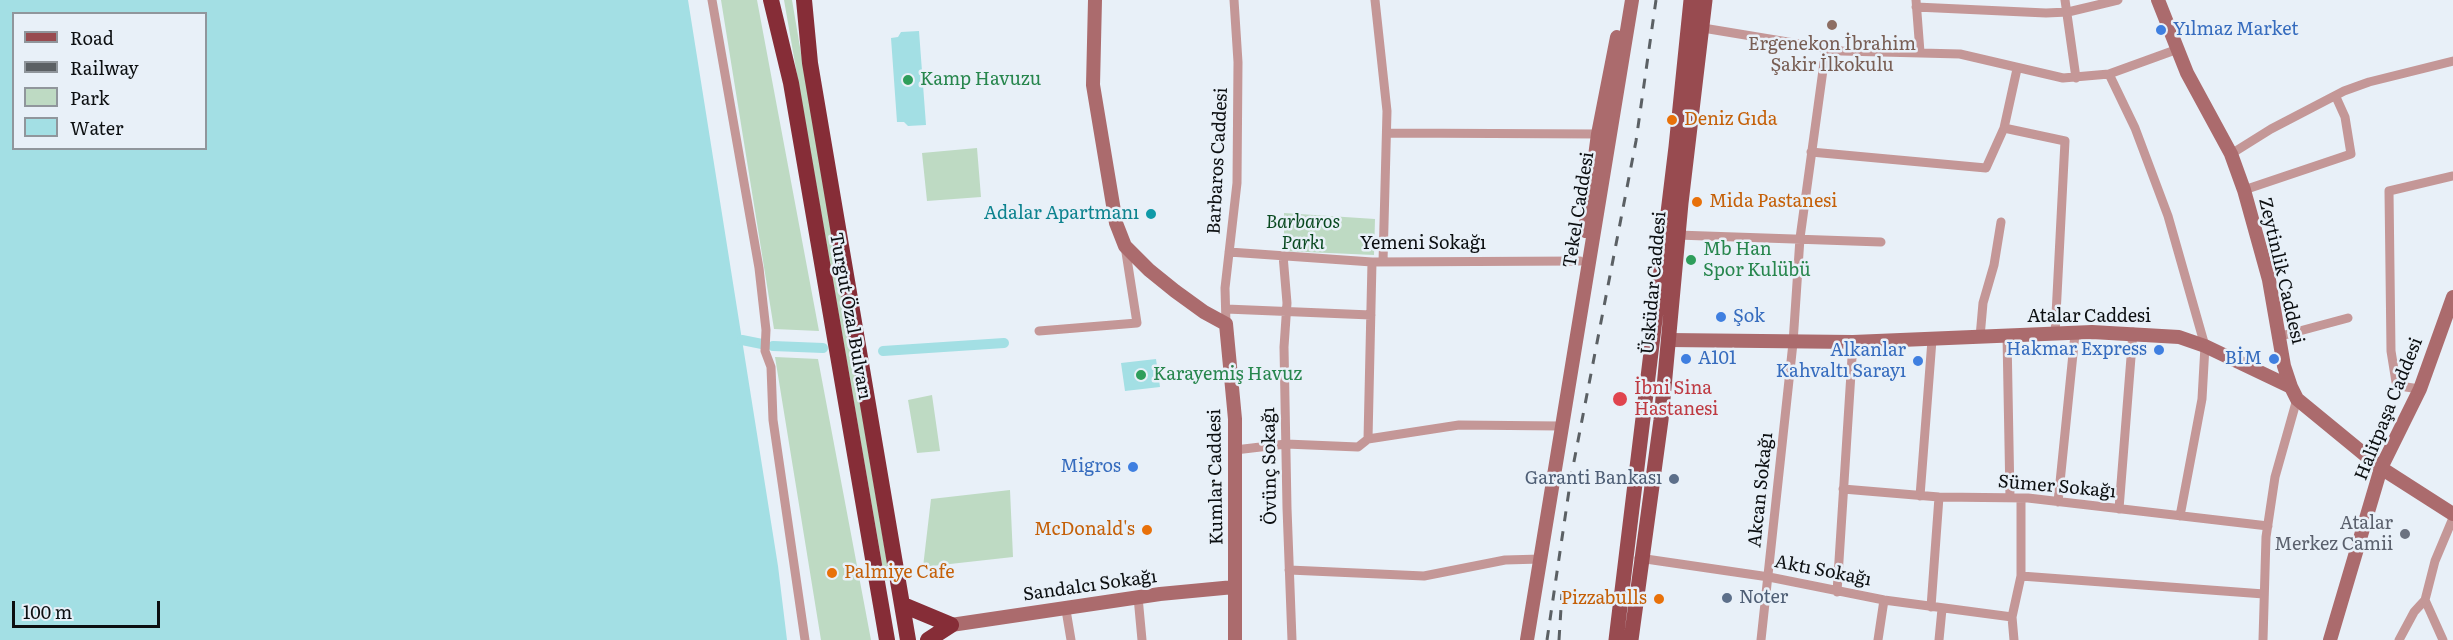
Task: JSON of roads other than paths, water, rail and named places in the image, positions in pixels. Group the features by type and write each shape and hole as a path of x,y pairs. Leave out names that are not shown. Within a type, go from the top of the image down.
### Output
{"highway":[{"name":"Turgut Özal Bulvarı","path":"771,0 791,83 886,640"},
{"name":"Turgut Özal Bulvarı","path":"804,0 810,63 908,640"},
{"path":"903,605 951,625"},
{"path":"928,640 951,625"}],"main road":[{"name":"Üsküdar Caddesi","path":"1661,340 1677,235 1695,27 1691,0"},
{"name":"Üsküdar Caddesi","path":"1631,640 1635,558 1695,27 1705,0"},
{"name":"Üsküdar Caddesi","path":"1616,640 1635,558"}],"street":[{"path":"712,0 759,268 766,330 765,351 771,368 773,420 805,640"},
{"path":"1039,331 1137,323 1125,246 1116,223 1093,85 1095,0"},
{"name":"Barbaros Caddesi","path":"1223,317 1237,183 1238,62 1234,0"},
{"path":"1375,0 1387,111 1383,262"},
{"name":"Tekel Caddesi","path":"1560,426 1572,312 1598,135 1624,0"},
{"name":"Tekel Caddesi","path":"1527,640 1560,426 1632,0"},
{"path":"2065,0 2076,78"},
{"path":"1920,52 1916,4 2068,12 2118,0"},
{"name":"Zeytinlik Caddesi","path":"2158,0 2178,49 2231,154 2244,190 2258,232 2281,336 2284,366 2294,393"},
{"path":"1695,27 1842,51 1960,54 2050,76 2076,78 2109,74 2178,49"},
{"name":"Akcan Sokağı","path":"1761,640 1793,343 1800,238 1826,48"},
{"path":"2231,154 2271,129 2369,82 2453,61"},
{"path":"1811,152 1986,168 2004,128 2017,69"},
{"path":"2109,74 2134,128 2168,216 2205,346 2202,399 2180,516"},
{"path":"2244,190 2351,154 2345,117 2336,97"},
{"path":"2004,128 2065,141 2055,334"},
{"path":"1387,133 1598,135"},
{"path":"2420,389 2406,387 2396,382 2391,351 2389,191 2453,176"},
{"path":"1980,338 1983,303 1994,265 2001,222"},
{"path":"1677,235 1881,242"},
{"path":"1125,246 1149,270 1176,291 1223,317 1286,311 1371,315"},
{"name":"Yemeni Sokağı","path":"1229,252 1372,262 1580,261"},
{"name":"Övünç Sokağı","path":"1283,255 1292,640"},
{"path":"1368,439 1372,262"},
{"name":"Halitpaşa Caddesi","path":"2330,640 2382,468 2420,389 2453,297"},
{"name":"Kumlar Caddesi","path":"1223,317 1235,450 1235,640"},
{"path":"2281,336 2348,318"},
{"path":"2120,509 2133,332"},
{"name":"Atalar Caddesi","path":"1661,340 1853,342 2133,332 2179,337 2205,346 2294,393 2382,468 2453,516"},
{"path":"2058,502 2075,334"},
{"path":"2007,336 2010,498"},
{"path":"1920,496 1932,340"},
{"path":"1837,592 1853,342"},
{"path":"2262,640 2268,526 2275,477 2294,393"},
{"path":"1235,450 1286,444 1358,447 1368,439 1459,425 1560,426"},
{"name":"Sümer Sokağı","path":"1843,489 1939,497 2021,498 2268,526"},
{"path":"1931,607 1939,497"},
{"path":"2014,640 2012,616 2021,576 2021,498"},
{"path":"2399,640 2414,612 2425,600 2435,561 2453,516"},
{"name":"Aktı Sokağı","path":"1635,558 1769,577 1837,592 1942,609 2012,616"},
{"path":"1289,570 1424,576 1505,560 1541,559"},
{"path":"2021,576 2264,594"},
{"name":"Sandalcı Sokağı","path":"951,625 1066,610 1138,597 1234,587"},
{"path":"1138,597 1142,640"},
{"path":"1878,640 1884,600"},
{"path":"2425,600 2443,640"},
{"path":"1939,640 1942,609"},
{"path":"1066,610 1071,640"}],"water":[{"path":"0,0 688,0 778,566 787,640 0,640"},
{"name":"Kamp Havuzu","path":"919,31 926,125 908,126 904,122 897,122 891,38 898,37 901,32"},
{"name":"Karayemiş Havuz","path":"1156,359 1160,387 1125,391 1121,363"}],"waterway":[{"path":"742,340 762,344"},
{"path":"883,351 1004,343"},
{"path":"773,346 823,348"}],"railway":[{"path":"1547,640 1571,477 1636,141 1656,0"},
{"path":"1559,640 1562,592"}],"place":[{"name":"Ergenekon İbrahim Şakir İlkokulu","path":"1832,25"},
{"name":"Yılmaz Market","path":"2161,30"},
{"name":"Kamp Havuzu","path":"908,80"},
{"name":"Deniz Gıda","path":"1672,120"},
{"name":"Mida Pastanesi","path":"1697,202"},
{"name":"Adalar Apartmanı","path":"1151,214"},
{"name":"Mb Han Spor Kulübü","path":"1691,260"},
{"name":"Şok","path":"1721,317"},
{"name":"Hakmar Express","path":"2159,350"},
{"name":"A101","path":"1686,359"},
{"name":"BİM","path":"2274,359"},
{"name":"Alkanlar Kahvaltı Sarayı","path":"1918,361"},
{"name":"Karayemiş Havuz","path":"1141,375"},
{"name":"İbni Sina Hastanesi","path":"1620,399"},
{"name":"Migros","path":"1133,467"},
{"name":"Garanti Bankası","path":"1674,479"},
{"name":"McDonald's","path":"1147,530"},
{"name":"Atalar Merkez Camii","path":"2405,534"},
{"name":"Palmiye Cafe","path":"832,573"},
{"name":"Noter","path":"1727,598"},
{"name":"Pizzabulls","path":"1659,599"}],"park label":[{"name":"Barbaros Parkı","path":"1303,233"}]}
